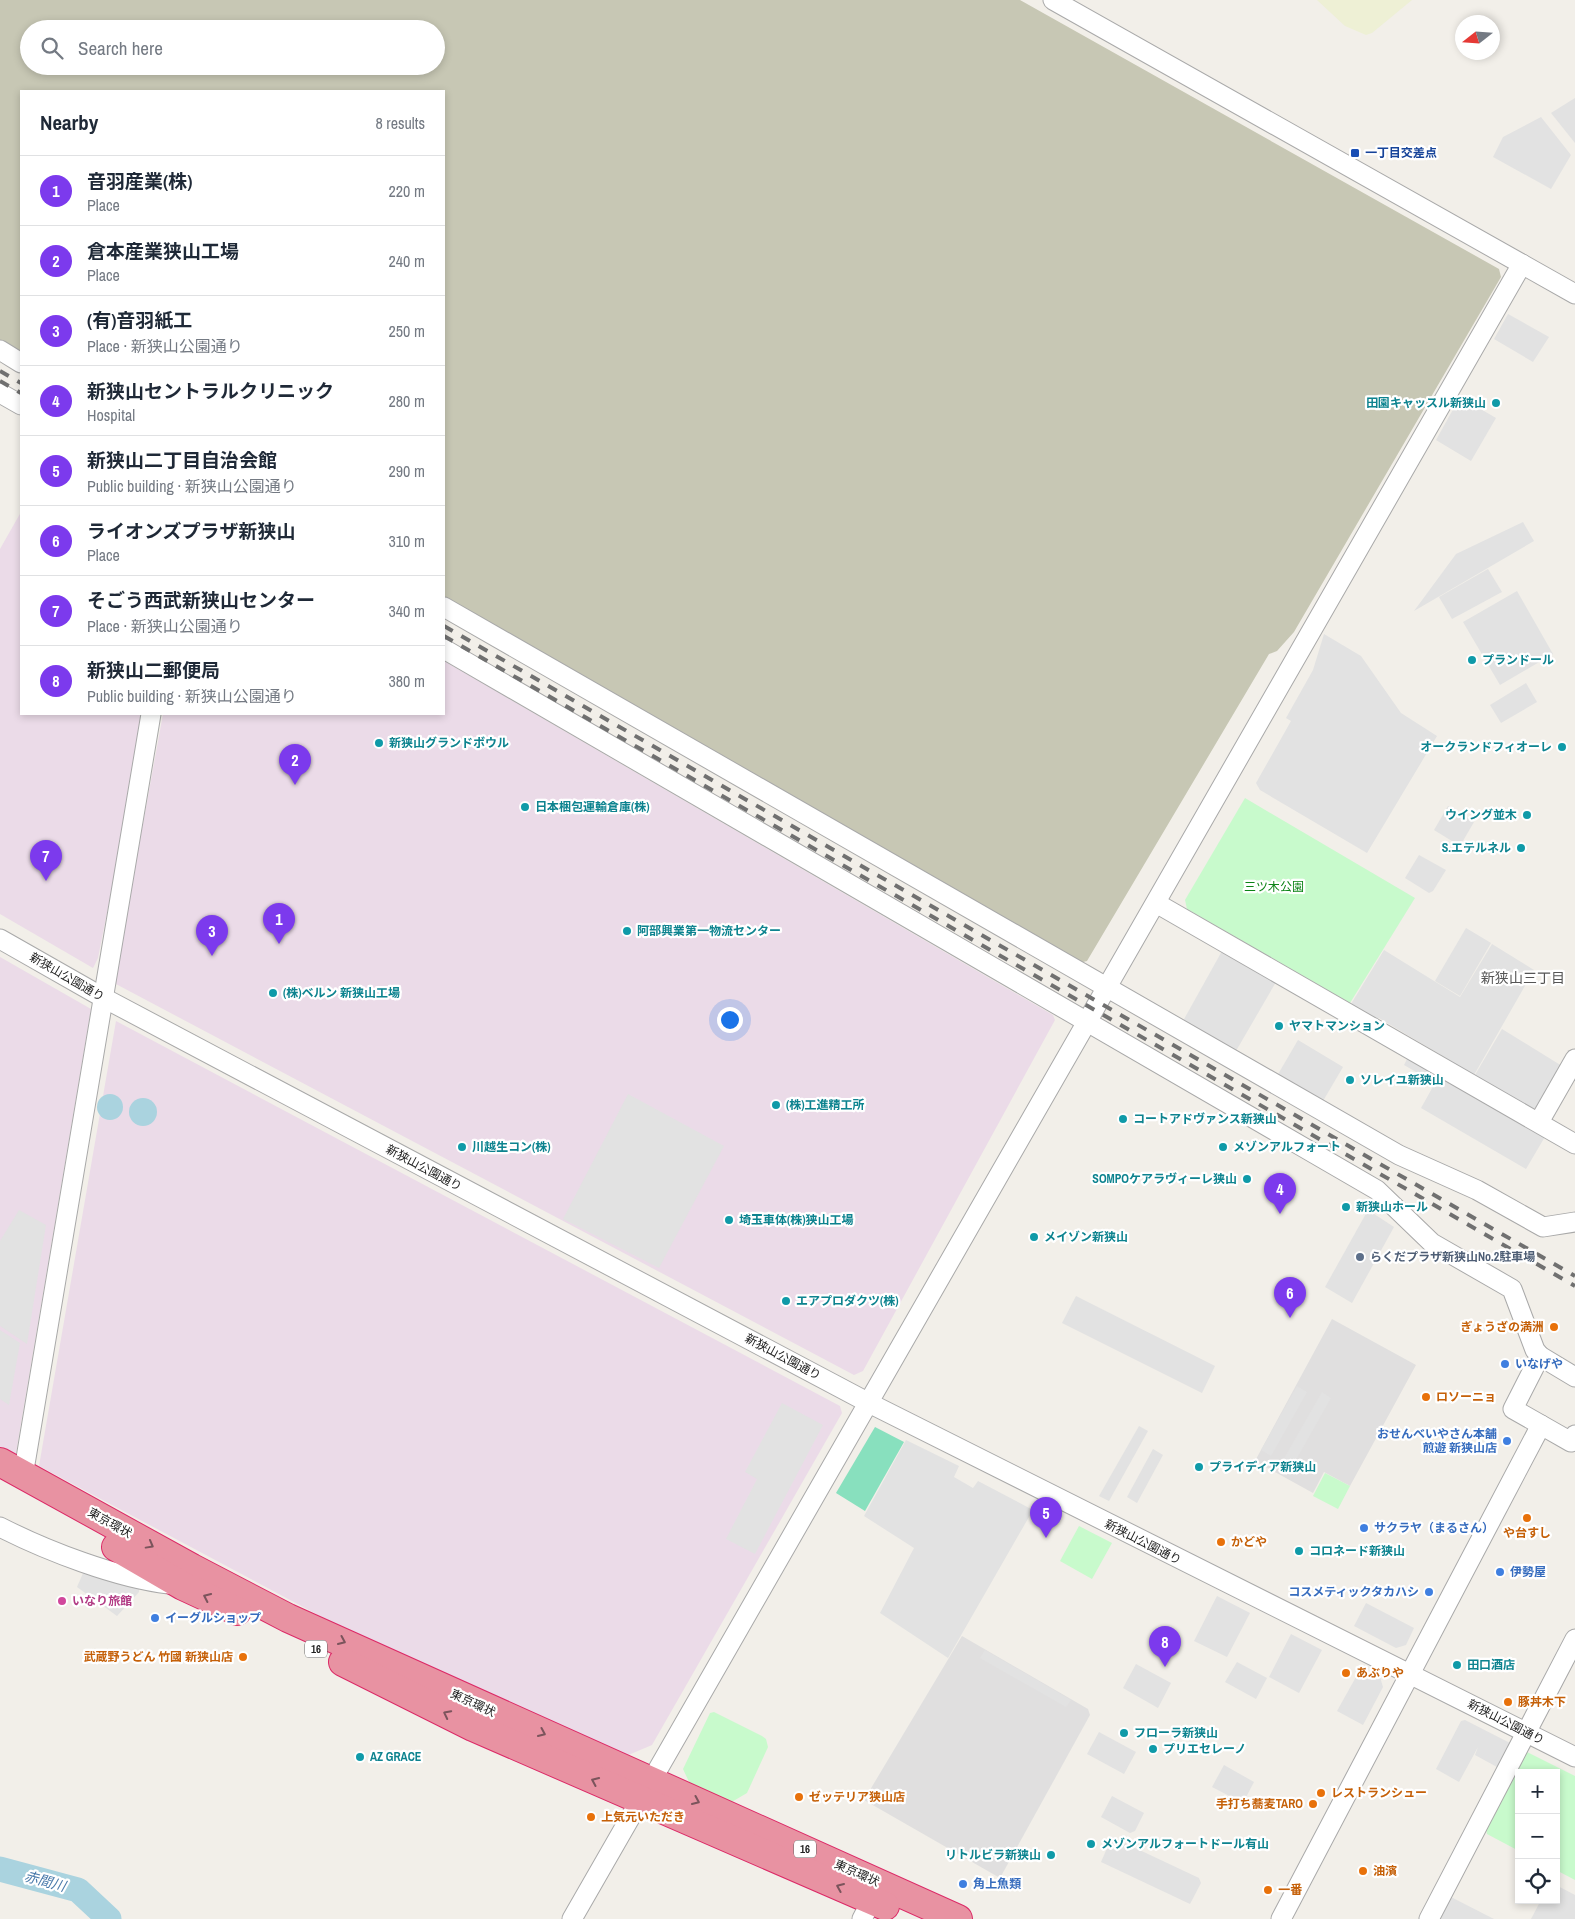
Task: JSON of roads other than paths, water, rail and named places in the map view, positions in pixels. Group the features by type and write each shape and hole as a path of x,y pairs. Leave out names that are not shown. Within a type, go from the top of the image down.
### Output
{"highway":[{"name":"東京環状","path":"0,1462 11,1478 188,1577 288,1618 645,1791 867,1910 917,1919"},
{"name":"東京環状","path":"645,1791 958,1919"}],"street":[{"path":"1052,0 1575,294"},
{"path":"572,1919 1522,264"},
{"path":"0,350 20,362"},
{"path":"0,393 20,404"},
{"path":"445,608 1399,1155 1477,1190 1543,1227 1575,1222"},
{"path":"445,650 1377,1190 1432,1243 1512,1289 1535,1350 1540,1356 1575,1377"},
{"path":"11,1478 102,997 151,715"},
{"path":"1156,903 1575,1144"},
{"name":"新狭山公園通り","path":"0,939 102,997 869,1403 1575,1757"},
{"path":"1539,1122 1575,1059"},
{"path":"1540,1356 1513,1409 1571,1442 1575,1435"},
{"path":"1281,1919 1541,1425"},
{"path":"0,1527 77,1560 155,1583 188,1577"},
{"path":"1429,1919 1575,1640"}],"water":[{"path":"110,1094 119,1098 123,1107 119,1116 110,1120 101,1116 97,1107 101,1098"},
{"path":"143,1098 153,1102 157,1112 153,1122 143,1126 133,1122 129,1112 133,1102"}],"waterway":[{"name":"赤間川","path":"0,1869 78,1890 109,1919"}],"railway":[{"path":"0,371 20,382"},
{"path":"0,381 20,392"},
{"path":"445,627 1575,1276"},
{"path":"445,637 1575,1286"}],"place":[{"name":"一丁目交差点","path":"1355,153"},
{"name":"田園キャッスル新狭山","path":"1496,403"},
{"name":"プランドール","path":"1472,660"},
{"name":"新狭山グランドボウル","path":"379,743"},
{"name":"オークランドフィオーレ","path":"1562,747"},
{"name":"倉本産業狭山工場","path":"295,785"},
{"name":"日本梱包運輸倉庫(株)","path":"525,807"},
{"name":"ウイング並木","path":"1527,815"},
{"name":"S.エテルネル","path":"1521,848"},
{"name":"そごう西武新狭山センター","path":"46,881"},
{"name":"阿部興業第一物流センター","path":"627,931"},
{"name":"音羽産業(株)","path":"279,944"},
{"name":"(有)音羽紙工","path":"212,956"},
{"name":"(株)ベルン 新狭山工場","path":"273,993"},
{"name":"ヤマトマンション","path":"1279,1026"},
{"name":"ソレイユ新狭山","path":"1350,1080"},
{"name":"(株)工進精工所","path":"776,1105"},
{"name":"コートアドヴァンス新狭山","path":"1123,1119"},
{"name":"川越生コン(株)","path":"462,1147"},
{"name":"メゾンアルフォート","path":"1223,1147"},
{"name":"SOMPOケアラヴィーレ狭山","path":"1247,1179"},
{"name":"新狭山ホール","path":"1346,1207"},
{"name":"新狭山セントラルクリニック","path":"1280,1214"},
{"name":"埼玉車体(株)狭山工場","path":"729,1220"},
{"name":"メイゾン新狭山","path":"1034,1237"},
{"name":"らくだプラザ新狭山No.2駐車場","path":"1360,1257"},
{"name":"エアプロダクツ(株)","path":"786,1301"},
{"name":"ライオンズプラザ新狭山","path":"1290,1318"},
{"name":"ぎょうざの満洲","path":"1554,1327"},
{"name":"いなげや","path":"1505,1364"},
{"name":"ロソーニョ","path":"1426,1397"},
{"name":"おせんべいやさん本舗 煎遊 新狭山店","path":"1507,1441"},
{"name":"プライディア新狭山","path":"1199,1467"},
{"name":"や台すし","path":"1527,1518"},
{"name":"サクラヤ（まるさん）","path":"1364,1528"},
{"name":"新狭山二丁目自治会館","path":"1046,1538"},
{"name":"かどや","path":"1221,1542"},
{"name":"コロネード新狭山","path":"1299,1551"},
{"name":"伊勢屋","path":"1500,1572"},
{"name":"コスメティックタカハシ","path":"1429,1592"},
{"name":"いなり旅館","path":"62,1601"},
{"name":"イーグルショップ","path":"155,1618"},
{"name":"武蔵野うどん 竹國 新狭山店","path":"243,1657"},
{"name":"田口酒店","path":"1457,1665"},
{"name":"新狭山二郵便局","path":"1165,1667"},
{"name":"あぶりや","path":"1346,1673"},
{"name":"豚丼木下","path":"1508,1702"},
{"name":"フローラ新狭山","path":"1124,1733"},
{"name":"プリエセレーノ","path":"1153,1749"},
{"name":"AZ GRACE","path":"360,1757"},
{"name":"レストランシュー","path":"1321,1793"},
{"name":"ゼッテリア狭山店","path":"799,1797"},
{"name":"手打ち蕎麦TARO","path":"1313,1804"},
{"name":"上気元いただき","path":"591,1817"},
{"name":"メゾンアルフォートドール有山","path":"1091,1844"},
{"name":"リトルビラ新狭山","path":"1051,1855"},
{"name":"油濱","path":"1363,1871"},
{"name":"角上魚類","path":"963,1884"},
{"name":"一番","path":"1268,1890"}],"district":[{"name":"新狭山三丁目","path":"1523,978"}],"park label":[{"name":"三ツ木公園","path":"1274,887"}]}
